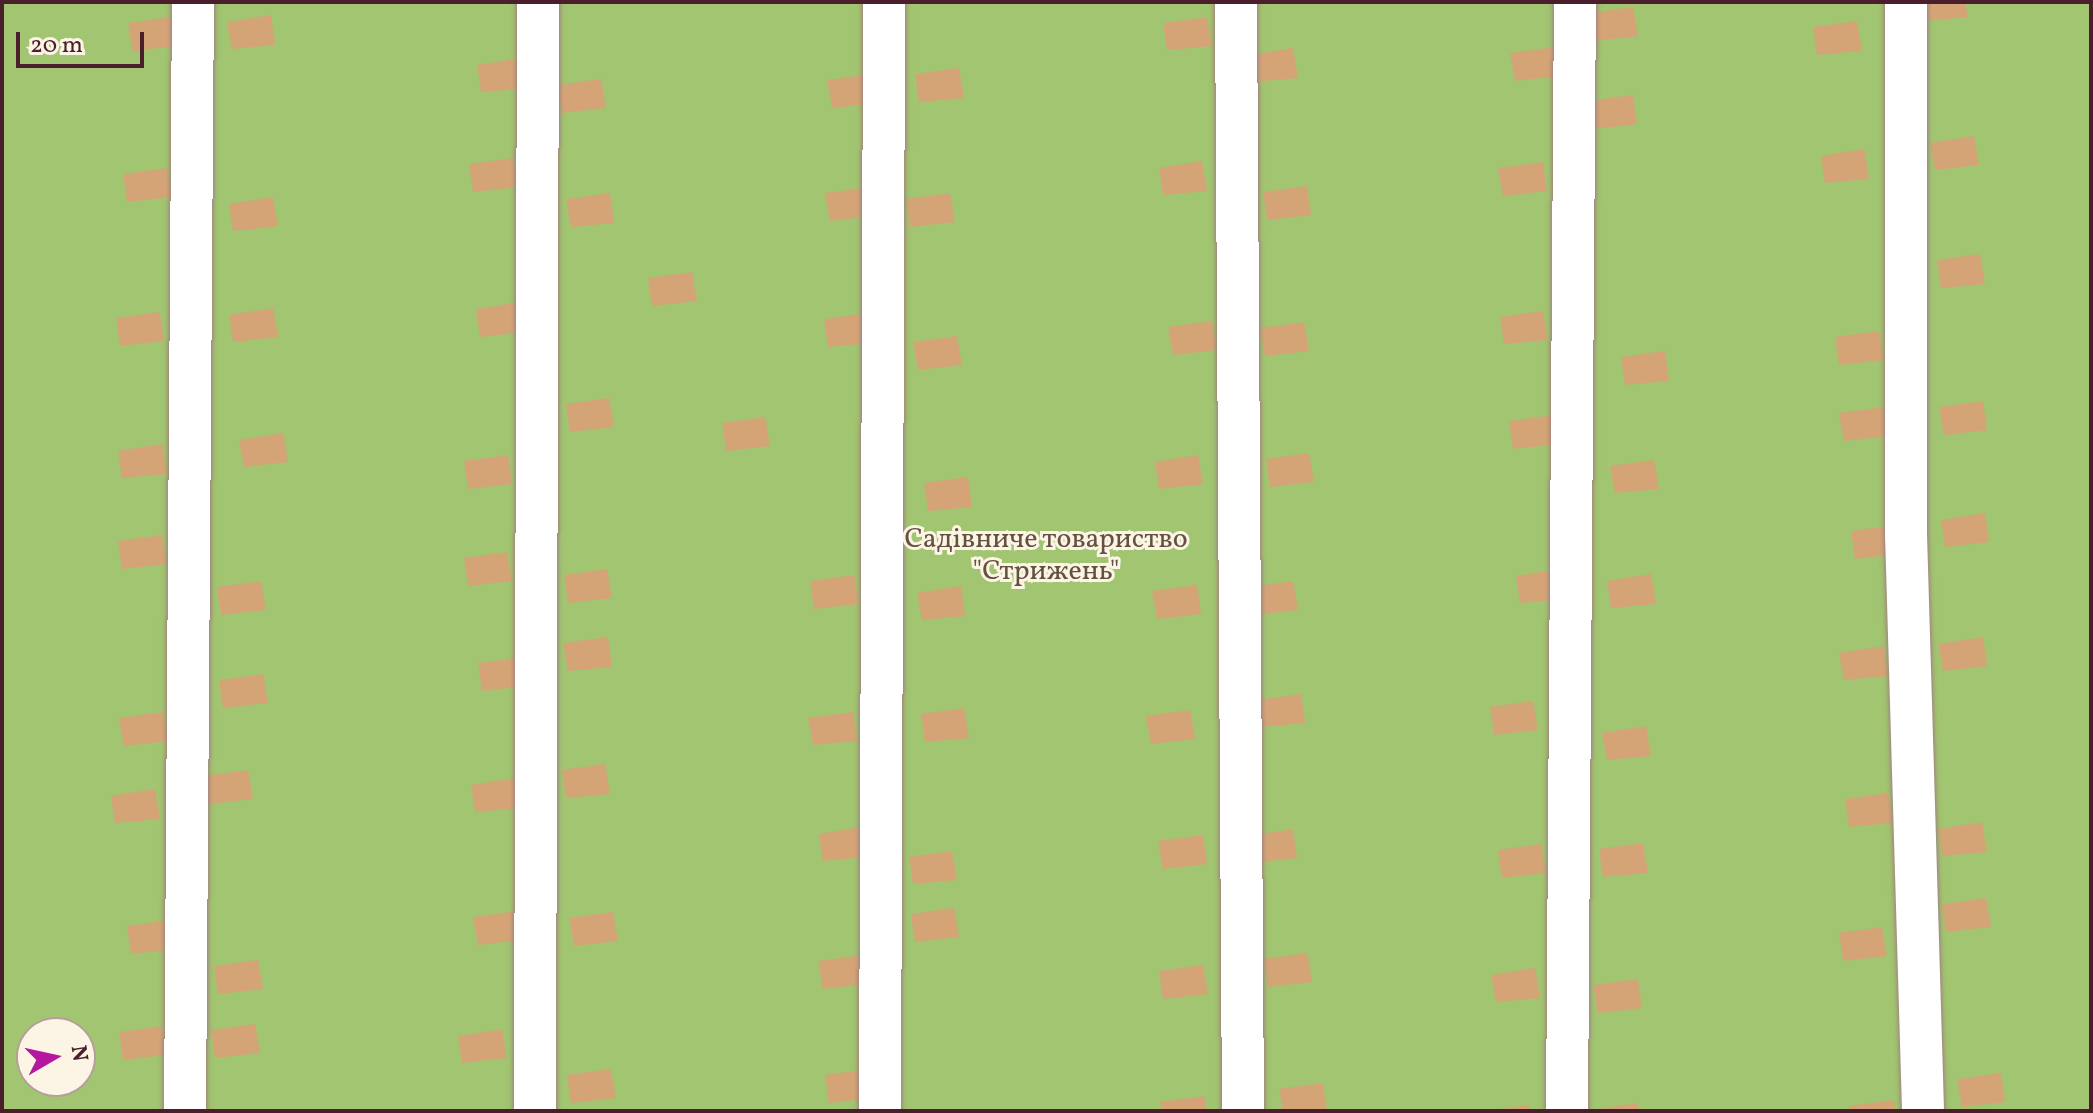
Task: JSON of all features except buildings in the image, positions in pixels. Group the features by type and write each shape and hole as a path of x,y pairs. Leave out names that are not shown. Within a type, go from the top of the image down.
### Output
{"street":[{"path":"185,1111 193,2"},
{"path":"535,1111 538,2"},
{"path":"880,1111 884,2"},
{"path":"1236,2 1243,1111"},
{"path":"1567,1111 1575,2"},
{"path":"1906,2 1906,534 1923,1111"}],"green space":[{"name":"Садівниче товариство \"Стрижень\"","path":"2,2 2091,2 2091,1111 2,1111"}]}
